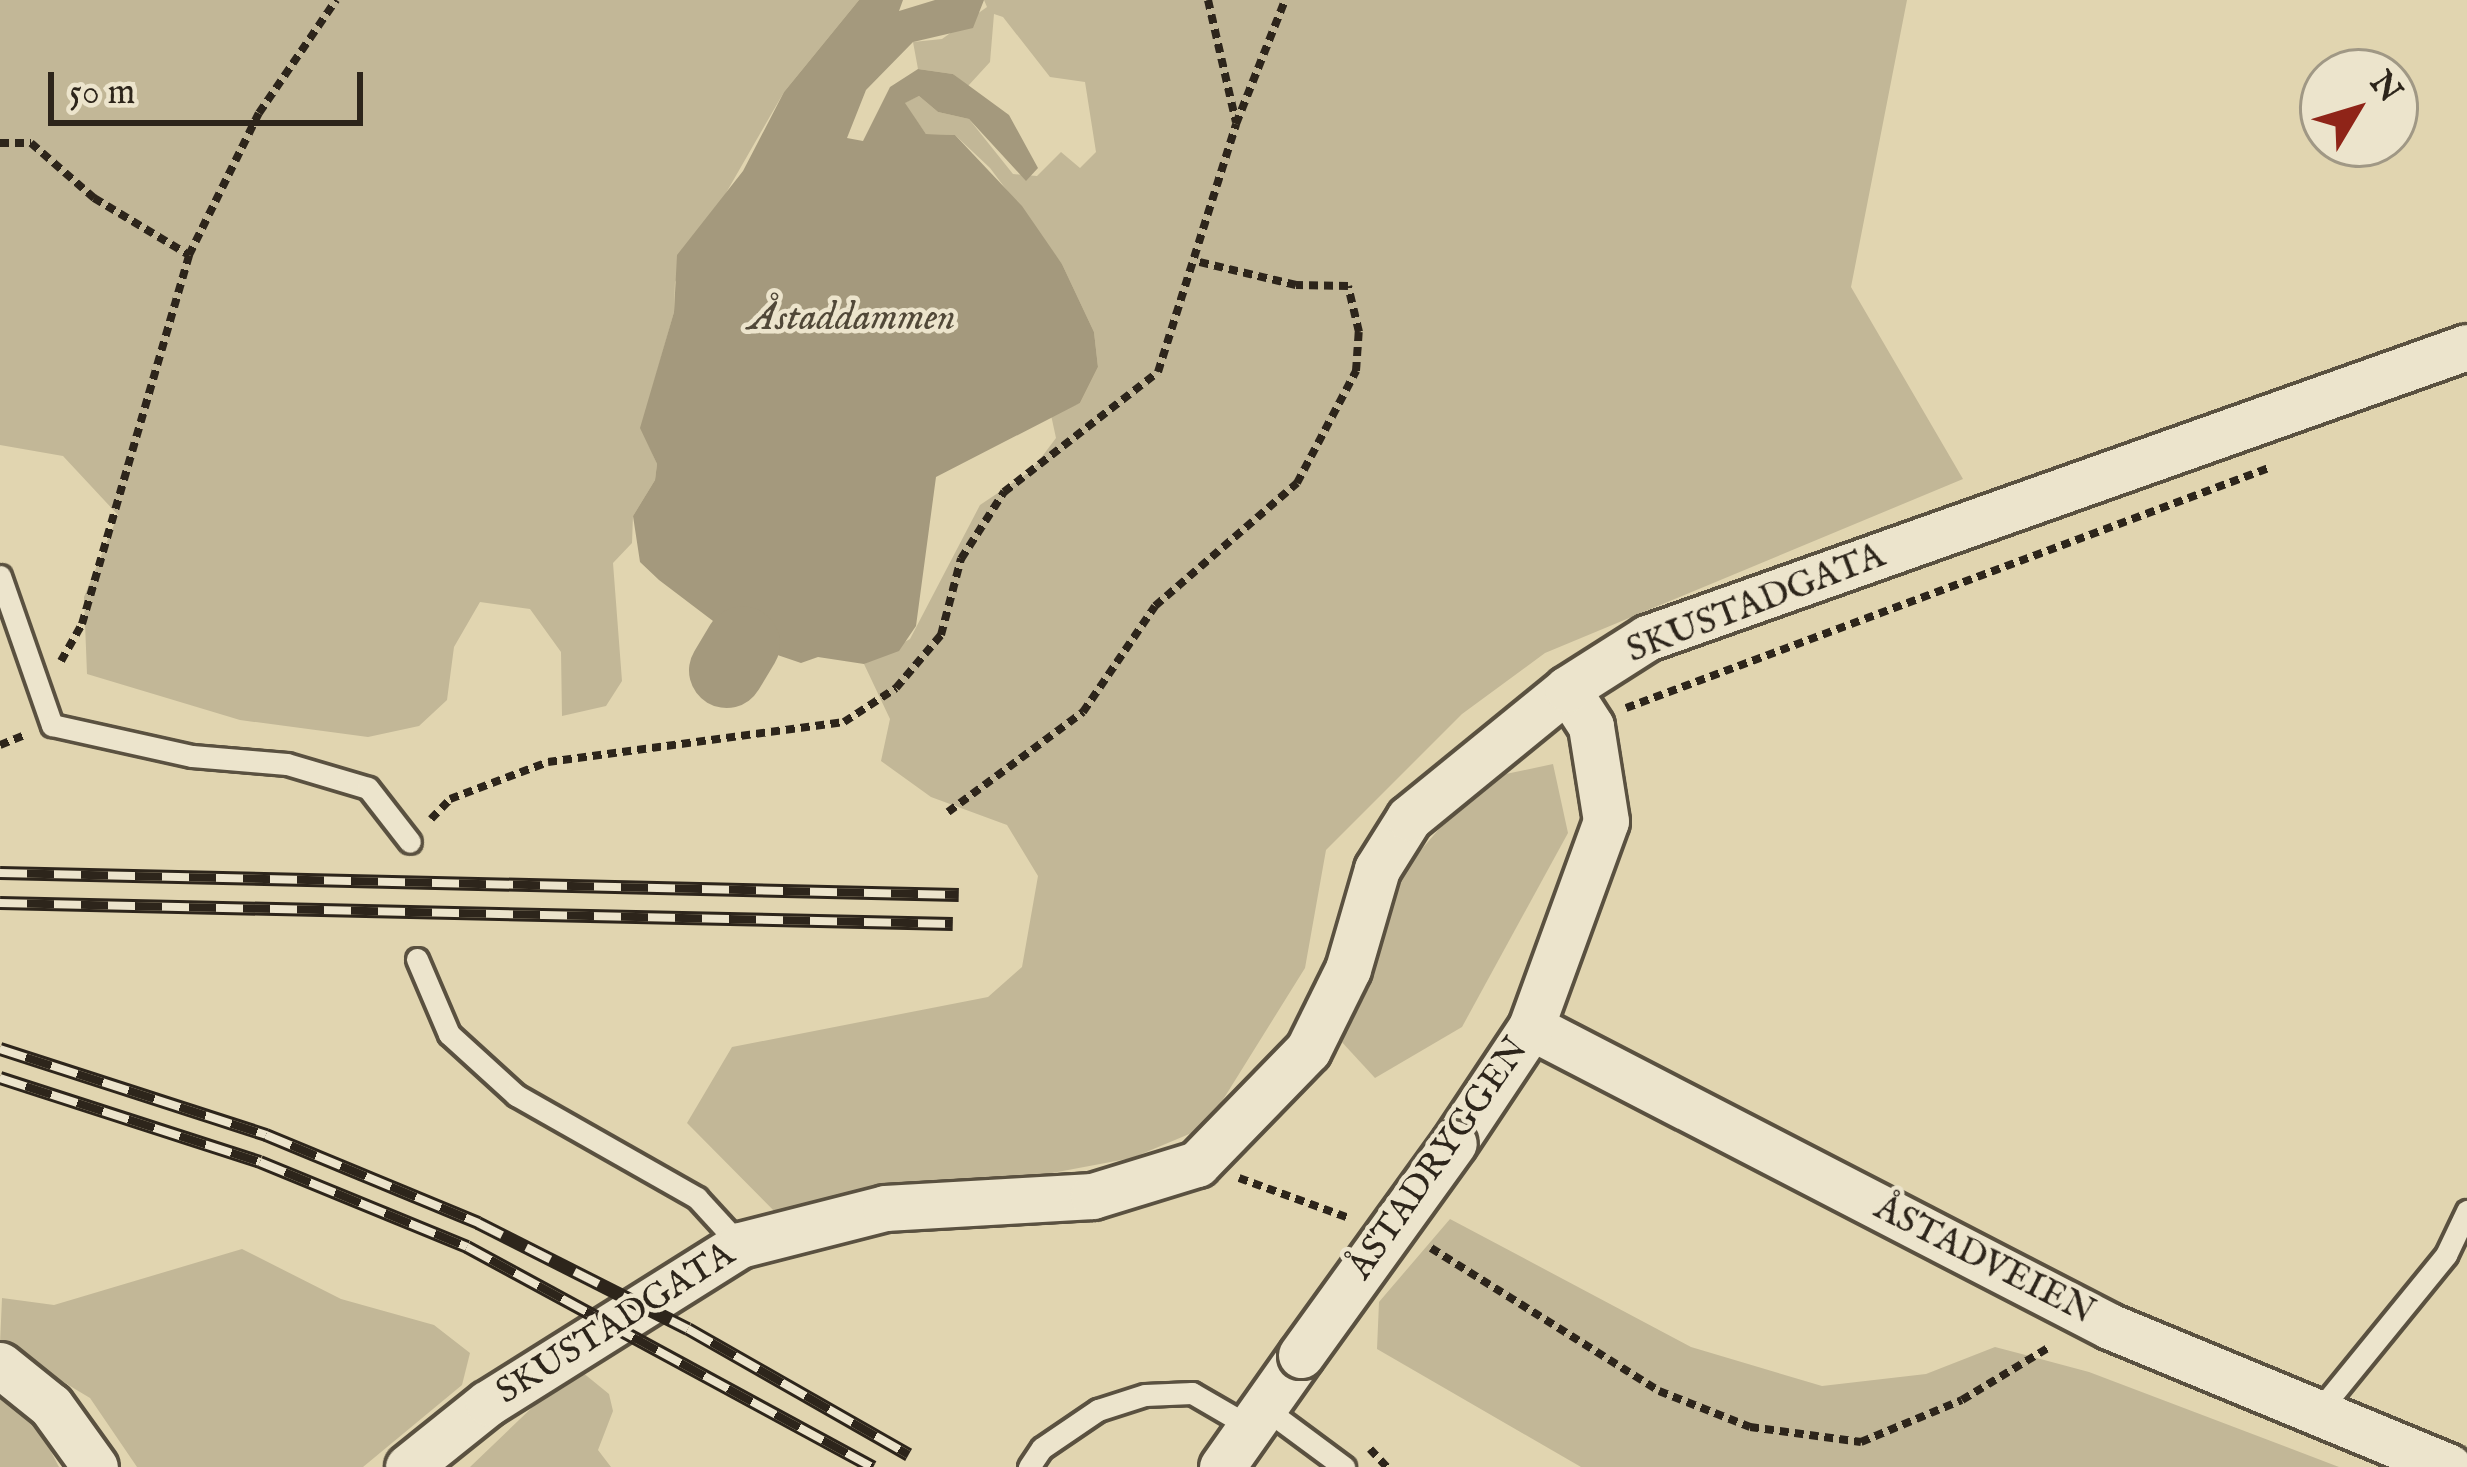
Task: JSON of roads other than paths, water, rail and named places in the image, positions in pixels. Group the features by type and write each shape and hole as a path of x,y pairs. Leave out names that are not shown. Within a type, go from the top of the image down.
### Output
{"street":[{"name":"SKUSTADGATA","path":"408,1467 488,1403 740,1245 885,1208 1094,1196 1197,1163 1308,1050 1348,969 1377,868 1409,818 1579,708 1647,638 2467,346"},
{"name":"ÅSTADRYGGEN","path":"1222,1467 1454,1143 1531,1027 1606,821 1579,708"},
{"name":"ÅSTADVEIEN","path":"1531,1027 2109,1326 2449,1467"},
{"path":"0,1366 51,1406 95,1467"}],"lane":[{"path":"0,576 52,725 192,756 287,764 368,788 410,842"},
{"path":"417,959 449,1034 516,1095 697,1198 740,1245"},
{"path":"2318,1412 2446,1255 2467,1211"},
{"path":"1030,1467 1042,1448 1097,1410 1145,1395 1192,1393 1256,1416 1344,1467"}],"water":[{"name":"Åstaddammen","path":"859,0 903,0 899,11 935,0 984,0 973,28 913,42 866,90 847,138 863,141 890,87 918,69 953,74 1009,115 1038,168 1026,181 969,119 938,112 919,96 905,103 926,134 955,135 1022,206 1062,264 1094,332 1098,367 1080,403 936,477 916,626 899,651 864,664 818,657 801,663 742,643 640,562 633,516 655,480 657,464 640,428 674,312 677,255 743,171 784,92"}],"waterway":[{"path":"726,670 742,643"}],"railway":[{"path":"0,873 959,895"},
{"path":"0,903 953,924"},
{"path":"0,1049 266,1135 478,1223 688,1329 909,1455"},
{"path":"0,1078 260,1162 467,1247 873,1467"}]}
